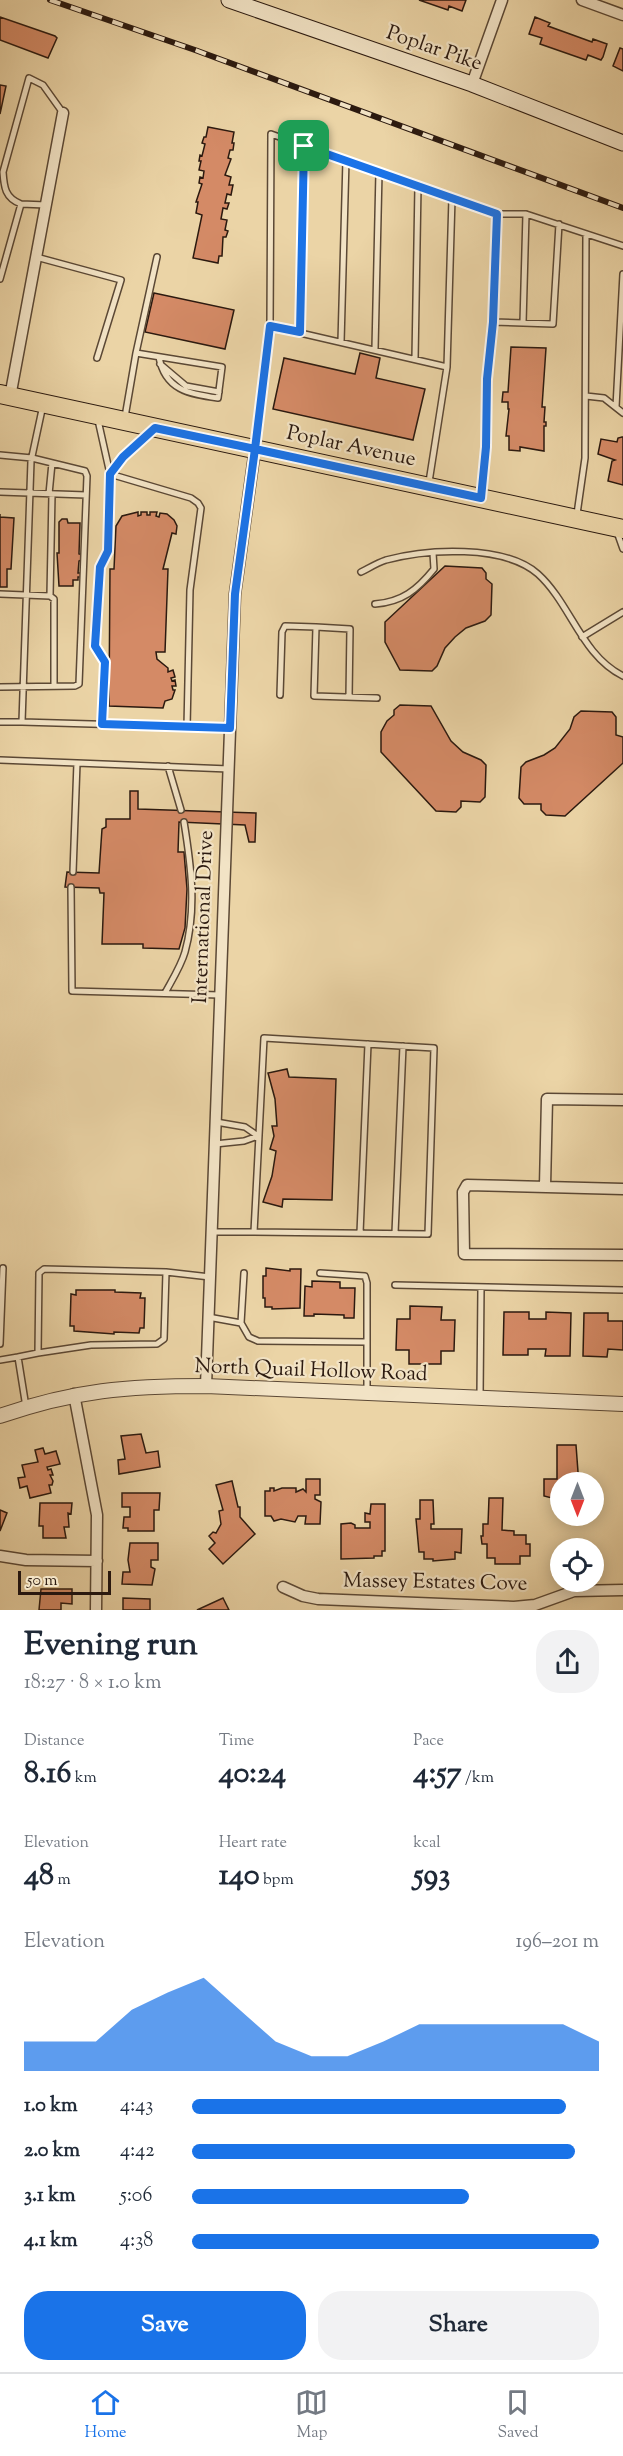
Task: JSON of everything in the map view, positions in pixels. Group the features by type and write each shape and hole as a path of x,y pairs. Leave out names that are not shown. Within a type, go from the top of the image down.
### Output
{"main road":[{"name":"Poplar Pike","path":"229,0 472,84 623,143"},
{"name":"Poplar Avenue","path":"5,395 619,528"}],"street":[{"path":"472,84 502,0"},
{"path":"582,0 623,15"},
{"path":"5,395 36,257 63,113"},
{"name":"International Drive","path":"206,1386 235,594 255,449"},
{"path":"545,1186 547,1100 623,1100"},
{"path":"623,1189 467,1185 463,1192 464,1254 623,1255"},
{"name":"North Quail Hollow Road","path":"0,1416 74,1394 113,1388 206,1386 623,1404"},
{"path":"74,1394 94,1493 98,1561 96,1610"},
{"path":"0,1556 26,1560 98,1561"},
{"name":"Massey Estates Cove","path":"283,1587 303,1596 318,1599 514,1606 535,1605 574,1591 623,1590"}],"lane":[{"path":"46,205 21,204 11,200 4,188 3,172 28,78 43,85 63,113"},
{"path":"255,449 270,326 272,134 497,214 526,214 623,246"},
{"path":"300,332 304,146"},
{"path":"341,342 346,160"},
{"path":"375,350 380,172"},
{"path":"415,359 418,186"},
{"path":"428,487 447,367 452,198"},
{"path":"0,279 21,204"},
{"path":"481,498 486,447 487,379 493,322 497,214"},
{"path":"523,323 526,214"},
{"path":"493,322 553,324 559,224"},
{"path":"576,519 585,458 586,234"},
{"path":"36,257 121,280 97,358"},
{"path":"125,421 136,353 157,257"},
{"path":"616,407 623,274"},
{"path":"270,326 447,367"},
{"path":"136,353 160,361 222,367 218,398 198,395 175,387 161,371 160,361"},
{"path":"586,396 604,398 623,413"},
{"path":"22,722 32,458 44,404"},
{"path":"97,415 110,474 108,551 100,567 95,646 105,662 102,724"},
{"path":"110,474 123,457 155,428"},
{"path":"0,455 32,458 86,471 80,679 75,686 0,687"},
{"path":"50,596 52,463"},
{"path":"110,474 191,498 201,508 190,590 187,727"},
{"path":"0,492 86,495"},
{"path":"619,528 623,549"},
{"path":"361,572 383,561 433,552 451,551 515,561 537,574 604,664 623,676"},
{"path":"375,603 394,603 411,592 434,569 433,552"},
{"path":"0,594 50,596 54,599 56,603 54,686"},
{"path":"582,637 623,612"},
{"path":"280,695 283,626 350,629 348,697"},
{"path":"316,627 314,696 377,698"},
{"path":"0,722 230,728"},
{"path":"0,760 229,769"},
{"path":"73,872 77,763"},
{"path":"168,766 181,810"},
{"path":"165,993 185,953 189,932 192,895 184,822"},
{"path":"71,887 72,991 220,994"},
{"path":"211,1232 428,1234 434,1048 264,1038 254,1232"},
{"path":"360,1233 368,1044"},
{"path":"395,1233 403,1046"},
{"path":"216,1122 245,1127 258,1136"},
{"path":"215,1144 244,1141 258,1136"},
{"path":"0,1344 3,1268"},
{"path":"38,1353 39,1274 44,1269 166,1272 210,1277"},
{"path":"0,1360 91,1345 157,1344 164,1339 166,1272"},
{"path":"244,1273 241,1323 249,1337 258,1341 368,1342"},
{"path":"320,1273 365,1276 368,1283 368,1394"},
{"path":"395,1285 623,1290"},
{"path":"480,1399 481,1287"},
{"path":"208,1317 241,1323"},
{"path":"18,1357 21,1388 26,1407"}],"building":[{"path":"419,0 466,0 462,11 449,6 448,10"},
{"path":"0,17 55,36 57,38 48,58 0,40"},
{"path":"535,17 550,23 548,26 592,42 593,39 607,44 603,57 601,60 588,55 586,60 540,44 542,38 529,34"},
{"path":"620,48 623,49 623,71 613,66"},
{"path":"0,85 6,86 0,114"},
{"path":"208,127 234,132 233,150 230,150 228,158 231,159 225,175 231,177 229,185 233,185 231,195 227,194 225,203 229,203 227,209 223,208 221,219 227,220 225,230 228,231 226,237 223,237 222,256 219,256 218,263 193,258 202,215 196,213 198,202 196,202 202,184 199,183 200,177 203,178 204,171 199,170 201,161 199,161"},
{"path":"154,293 234,310 225,349 145,332"},
{"path":"511,347 546,348 542,407 545,407 544,422 546,422 544,451 520,447 520,451 509,450 509,436 506,436 508,402 502,402 503,392 508,392"},
{"path":"360,353 380,358 376,378 425,389 413,440 273,409 284,358 355,374"},
{"path":"623,437 623,485 608,481 612,461 615,460 598,454 601,439 617,442 618,438"},
{"path":"138,512 138,516 141,512 147,512 147,515 150,515 150,512 157,512 156,516 159,517 160,513 167,514 177,526 176,534 172,533 163,569 168,569 165,652 156,652 157,659 168,668 168,672 173,670 175,677 171,678 172,681 175,680 176,686 172,686 175,690 172,699 165,701 163,708 109,706 110,569 114,569 116,526 122,516"},
{"path":"0,517 14,518 11,569 7,569 7,587 0,587"},
{"path":"67,519 68,523 80,523 79,554 84,555 84,559 79,561 78,573 82,573 82,577 73,580 73,586 59,586 57,553 59,553 59,522"},
{"path":"445,566 482,568 486,573 486,579 492,584 491,615 485,621 466,628 455,637 445,648 437,666 432,671 400,670 385,642 385,622"},
{"path":"400,705 431,706 451,741 463,752 481,760 486,765 485,797 480,802 461,801 461,807 456,812 436,811 381,752 381,732 387,721 394,715 394,710"},
{"path":"581,711 612,712 616,717 616,735 623,737 623,763 565,816 546,815 541,810 541,804 524,804 519,798 521,767 526,762 555,748 570,729 574,717"},
{"path":"130,791 138,791 138,809 256,813 255,842 249,842 245,825 179,822 178,852 184,852 187,889 185,928 179,949 143,948 143,944 102,944 104,893 100,893 99,888 65,887 67,872 99,873 102,829 106,827 106,819 130,819"},
{"path":"287,1069 289,1077 336,1079 332,1200 283,1199 282,1207 263,1202 272,1176 276,1151 270,1149 274,1136 272,1126 277,1126 275,1099 268,1073"},
{"path":"266,1268 290,1271 290,1269 301,1269 300,1308 265,1307 263,1276 266,1276"},
{"path":"312,1281 340,1282 340,1288 355,1288 354,1318 344,1318 344,1315 304,1316 305,1286 312,1287"},
{"path":"76,1290 141,1293 140,1298 145,1298 144,1328 140,1328 139,1333 74,1331 74,1326 70,1326 71,1294 76,1295"},
{"path":"410,1306 442,1307 441,1320 455,1320 454,1351 441,1351 441,1364 409,1364 409,1350 396,1350 397,1319 410,1319"},
{"path":"504,1312 529,1312 529,1319 546,1319 546,1312 571,1313 570,1356 545,1356 546,1349 528,1349 528,1355 503,1355"},
{"path":"584,1313 608,1313 608,1321 623,1321 623,1350 608,1349 607,1357 583,1356"},
{"path":"141,1434 146,1453 158,1451 160,1467 119,1474 118,1460 125,1459 121,1436"},
{"path":"557,1445 576,1445 578,1472 557,1472"},
{"path":"43,1448 45,1454 56,1451 60,1464 47,1467 48,1470 51,1469 53,1475 50,1475 53,1481 52,1485 49,1485 51,1493 30,1498 27,1486 20,1488 18,1478 25,1477 22,1465 38,1462 35,1450"},
{"path":"306,1479 320,1479 320,1495 315,1495 315,1499 321,1502 320,1524 305,1524 306,1516 298,1516 295,1522 281,1519 274,1521 271,1516 265,1516 265,1491 270,1491 270,1488 274,1488 274,1491 282,1488 296,1488 296,1492 303,1489 306,1492"},
{"path":"544,1479 550,1479 550,1498 544,1496"},
{"path":"232,1481 238,1507 240,1507 240,1517 255,1534 223,1564 209,1549 215,1543 209,1536 213,1532 216,1533 221,1524 219,1511 223,1510 216,1485"},
{"path":"122,1493 160,1493 159,1510 154,1510 154,1531 128,1531 128,1528 123,1528 124,1517 130,1517 130,1507 122,1507"},
{"path":"489,1498 503,1498 502,1530 514,1531 514,1535 526,1535 526,1544 530,1544 530,1556 520,1556 520,1564 495,1564 495,1558 487,1558 487,1544 482,1544 481,1536 483,1536 483,1524 488,1524"},
{"path":"420,1500 433,1500 434,1524 431,1524 431,1529 462,1529 461,1553 455,1552 455,1559 433,1561 433,1559 424,1559 424,1552 419,1552 416,1519 420,1519"},
{"path":"40,1503 72,1503 71,1514 68,1513 69,1527 64,1527 66,1538 43,1538 43,1526 39,1526"},
{"path":"371,1504 385,1504 385,1551 382,1551 382,1556 374,1556 374,1558 341,1559 341,1524 351,1523 355,1525 355,1528 370,1528 370,1522 365,1522 365,1513 370,1514"},
{"path":"0,1510 7,1513 0,1531"},
{"path":"130,1543 158,1543 158,1560 151,1560 151,1567 155,1569 152,1585 122,1584 123,1572 130,1572 128,1560"},
{"path":"41,1589 72,1589 72,1604 61,1603 61,1610 39,1610"},
{"path":"123,1598 150,1599 150,1610 123,1610"},
{"path":"223,1598 229,1610 197,1610"}],"railway":[{"path":"50,0 195,50 623,208"}],"route":[{"path":"304,146 300,332 270,326 255,449 155,428 123,457 110,474 108,551 100,567 95,646 105,662 102,724 230,728 235,594 255,449 481,498 486,447 487,379 493,322 497,214 304,146"}]}
